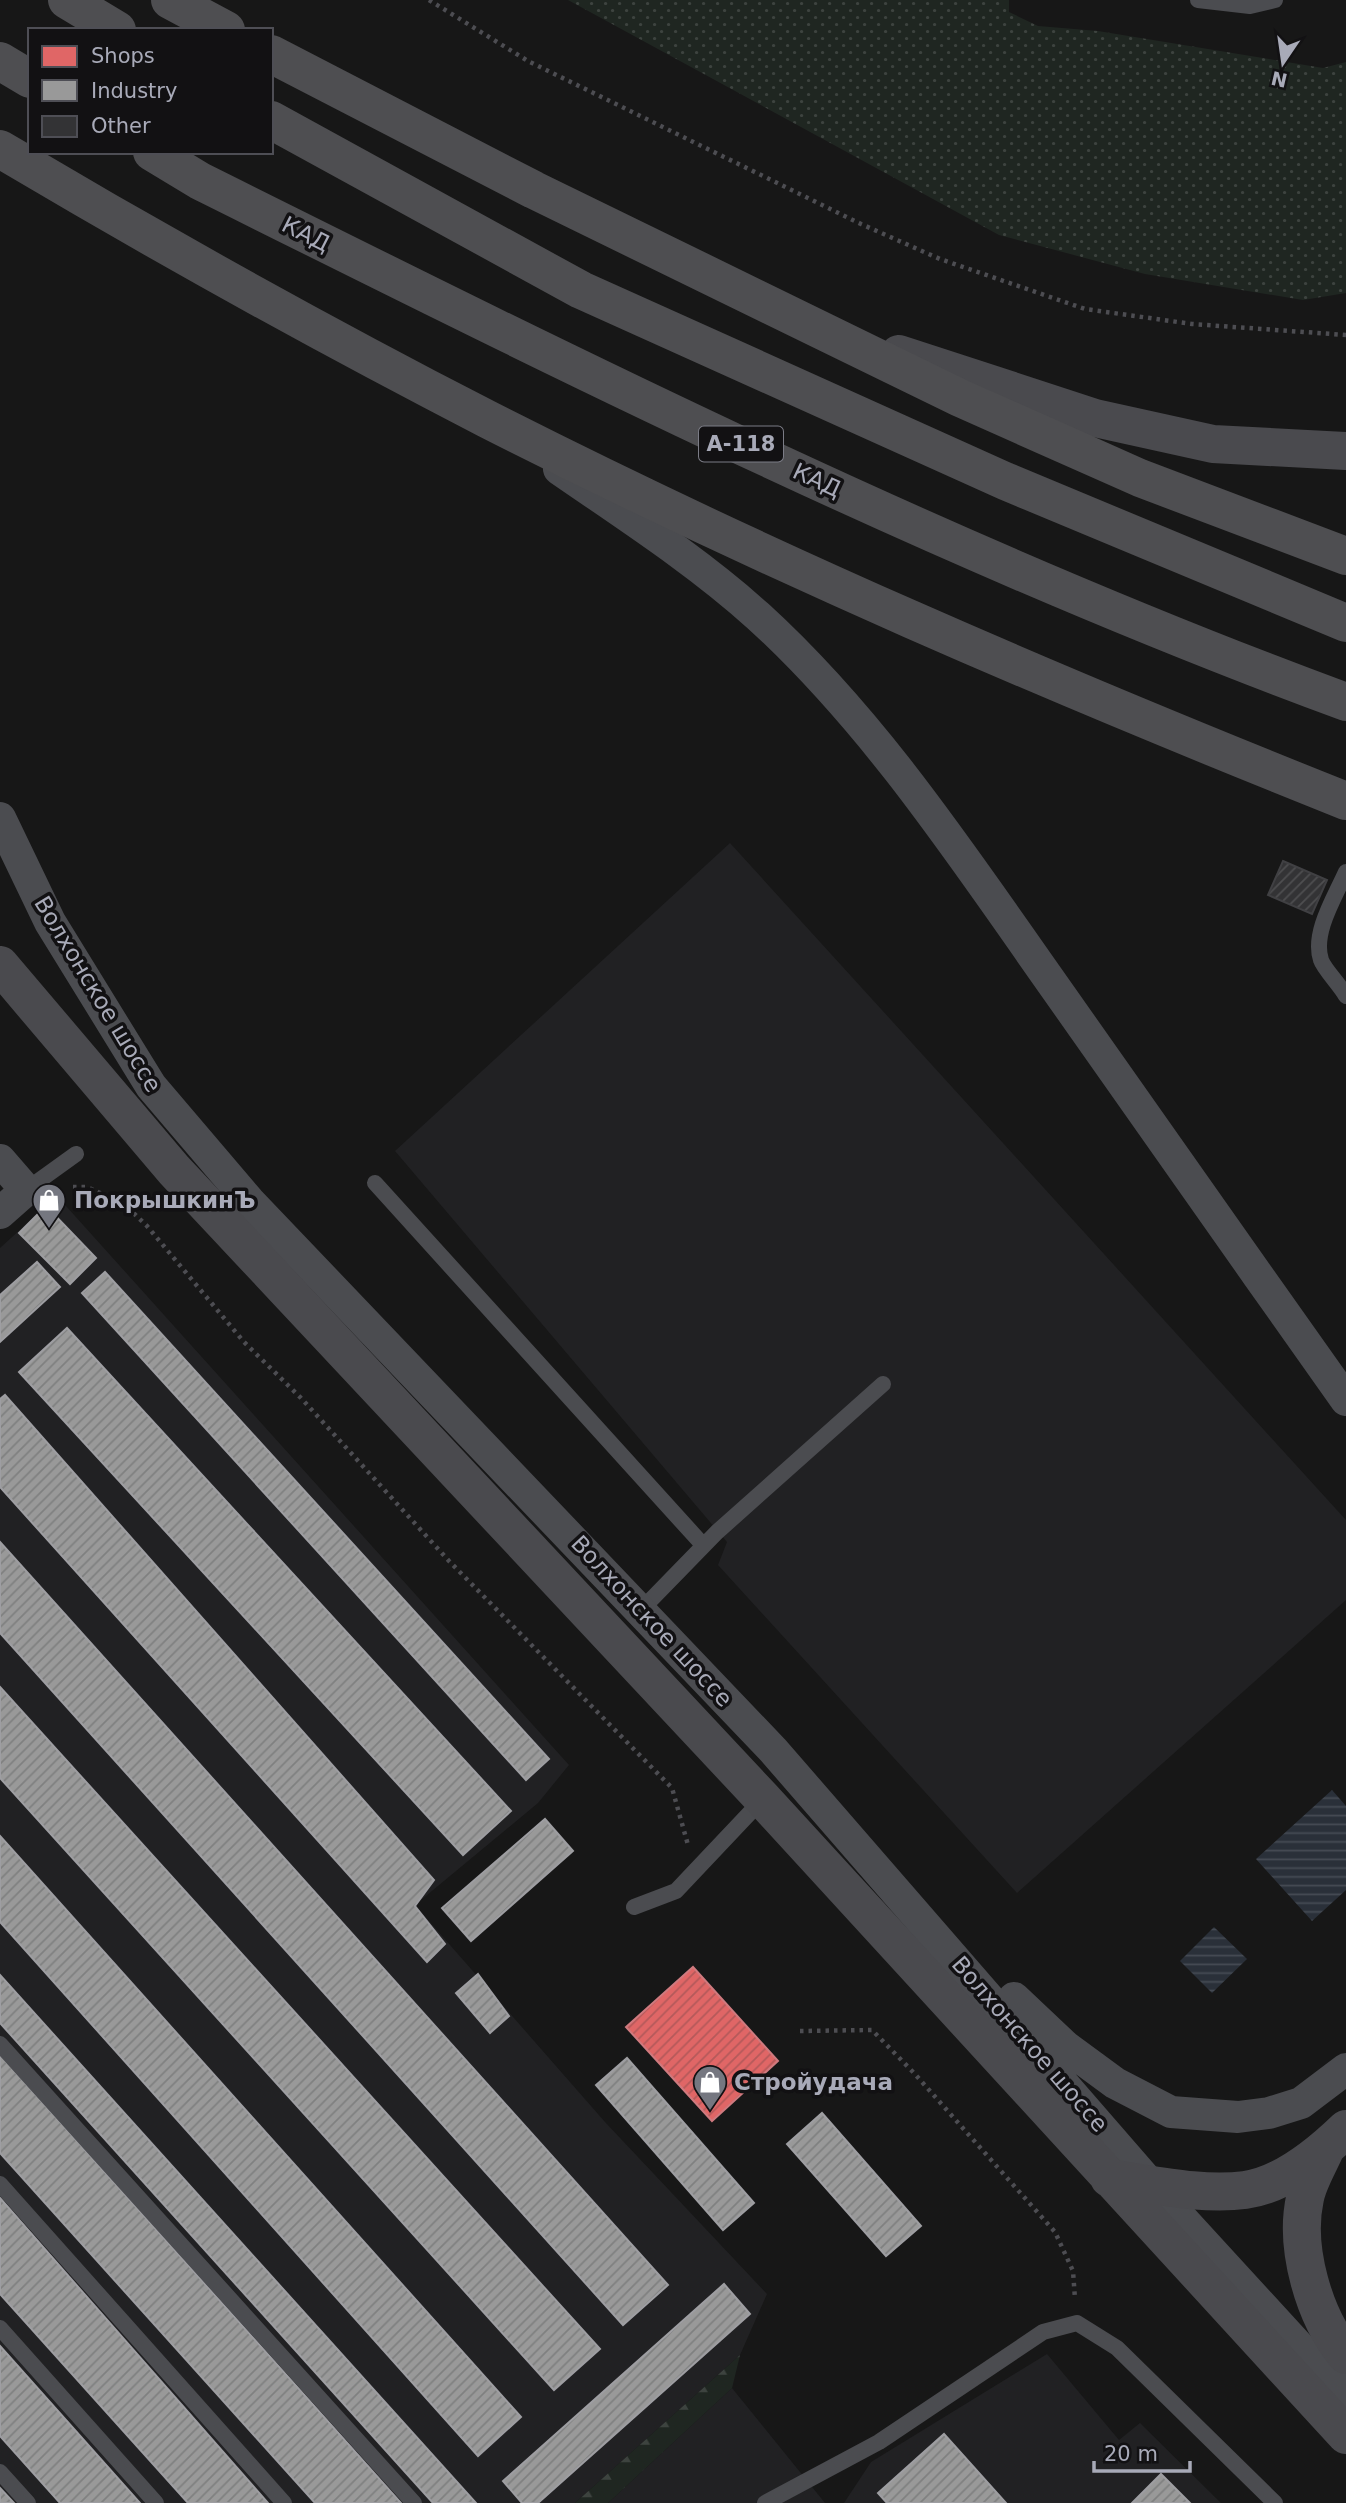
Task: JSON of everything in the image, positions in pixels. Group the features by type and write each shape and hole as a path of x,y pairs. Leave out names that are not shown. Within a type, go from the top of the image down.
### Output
{"highway":[{"path":"67,0 114,28"},
{"path":"170,0 222,28"},
{"path":"273,55 522,184 960,398 1140,478 1346,556"},
{"path":"0,61 28,78"},
{"path":"273,121 581,290 1005,481 1346,623"},
{"path":"0,149 164,246 486,418 867,598 1140,719 1346,801"},
{"name":"КАД","path":"155,154 200,181 549,355 972,551 1242,664 1346,702"}],"main road":[{"path":"790,317 1095,418 1213,444 1346,451"},
{"name":"Волхонское шоссе","path":"0,965 174,1170 764,1799 1346,2434"},
{"path":"1109,2178 1204,2190 1245,2190 1281,2178 1336,2139"},
{"path":"1336,2139 1305,2198 1304,2245 1310,2289 1327,2332 1346,2355"}],"street":[{"path":"486,418 701,568 759,617 827,687 948,837 1346,1400"},
{"name":"Волхонское шоссе","path":"0,818 50,922 151,1086 249,1201 642,1609 901,1893 1150,2184 1346,2398"},
{"path":"0,1160 26,1190 0,1213"},
{"path":"901,1893 1066,2047 1115,2083 1171,2112 1226,2116 1269,2113 1301,2104 1346,2069"}],"lane":[{"path":"1198,0 1250,6 1275,0"},
{"path":"1346,872 1318,939 1321,962 1337,979 1346,996"},
{"path":"26,1190 76,1154"},
{"path":"375,1183 703,1545"},
{"path":"642,1609 703,1545 883,1384"},
{"path":"634,1907 676,1891 764,1799"},
{"path":"0,2044 414,2503"},
{"path":"0,2184 284,2503"},
{"path":"765,2503 879,2442 1043,2332 1077,2323 1117,2348 1275,2503"},
{"path":"0,2328 156,2503"},
{"path":"0,2472 28,2503"}],"path":[{"path":"429,0 528,61 861,224 940,259 1085,309 1192,324 1346,335"},
{"path":"87,1187 124,1204 147,1226 244,1342 301,1398 449,1561 672,1788 684,1824"},
{"path":"800,2031 872,2031 914,2073 1055,2232 1073,2271"}],"shaded area":[{"path":"730,843 1346,1520 1346,1600 1017,1893 718,1565 727,1542 395,1151"},
{"path":"57,1196 569,1765 538,1803 415,1905 605,2122 767,2294 740,2355 575,2503 0,2503 0,1248"},
{"path":"1332,1790 1346,1806 1346,1890 1312,1921 1256,1859"},
{"path":"1214,1927 1247,1959 1212,1993 1180,1961"},
{"path":"1047,2354 1119,2440 1140,2423 1221,2503 844,2503 871,2462"},
{"path":"732,2388 825,2503 608,2503"}],"green space":[{"path":"568,0 1009,0 1009,12 1038,26 1098,31 1323,68 1346,62 1346,293 1303,300 1145,274 999,235"},
{"path":"740,2355 732,2388 608,2503 575,2503"}],"building: Shops":[{"path":"693,1967 778,2061 712,2121 626,2027"}],"building: Industry":[{"path":"46,1206 96,1258 70,1284 19,1233"},
{"path":"37,1262 60,1287 0,1342 0,1295"},
{"path":"105,1272 549,1759 526,1780 82,1293"},
{"path":"67,1328 511,1811 463,1855 19,1372"},
{"path":"5,1395 434,1880 415,1906 445,1944 427,1962 0,1487 0,1399"},
{"path":"0,1542 668,2285 623,2325 0,1633"},
{"path":"0,1687 600,2349 554,2390 0,1778"},
{"path":"545,1819 573,1851 471,1941 442,1908"},
{"path":"0,1836 521,2417 478,2456 0,1922"},
{"path":"478,1974 509,2016 490,2033 456,1993"},
{"path":"0,1975 476,2503 433,2503 0,2023"},
{"path":"0,2055 401,2503 315,2503 0,2153"},
{"path":"627,2058 754,2203 723,2230 596,2085"},
{"path":"822,2113 921,2226 886,2256 787,2144"},
{"path":"0,2198 268,2503 188,2503 0,2294"},
{"path":"724,2284 750,2314 538,2503 522,2503 503,2481"},
{"path":"0,2346 140,2503 60,2503 0,2436"},
{"path":"944,2434 1006,2503 887,2503 878,2493"},
{"path":"1161,2474 1190,2503 1132,2503"},
{"path":"0,2488 14,2503 0,2503"}],"building: Other":[{"path":"1283,861 1327,880 1312,914 1268,895"}],"place":[{"name":"ПокрышкинЪ","path":"49,1230"},
{"name":"Стройудача","path":"710,2112"}]}
